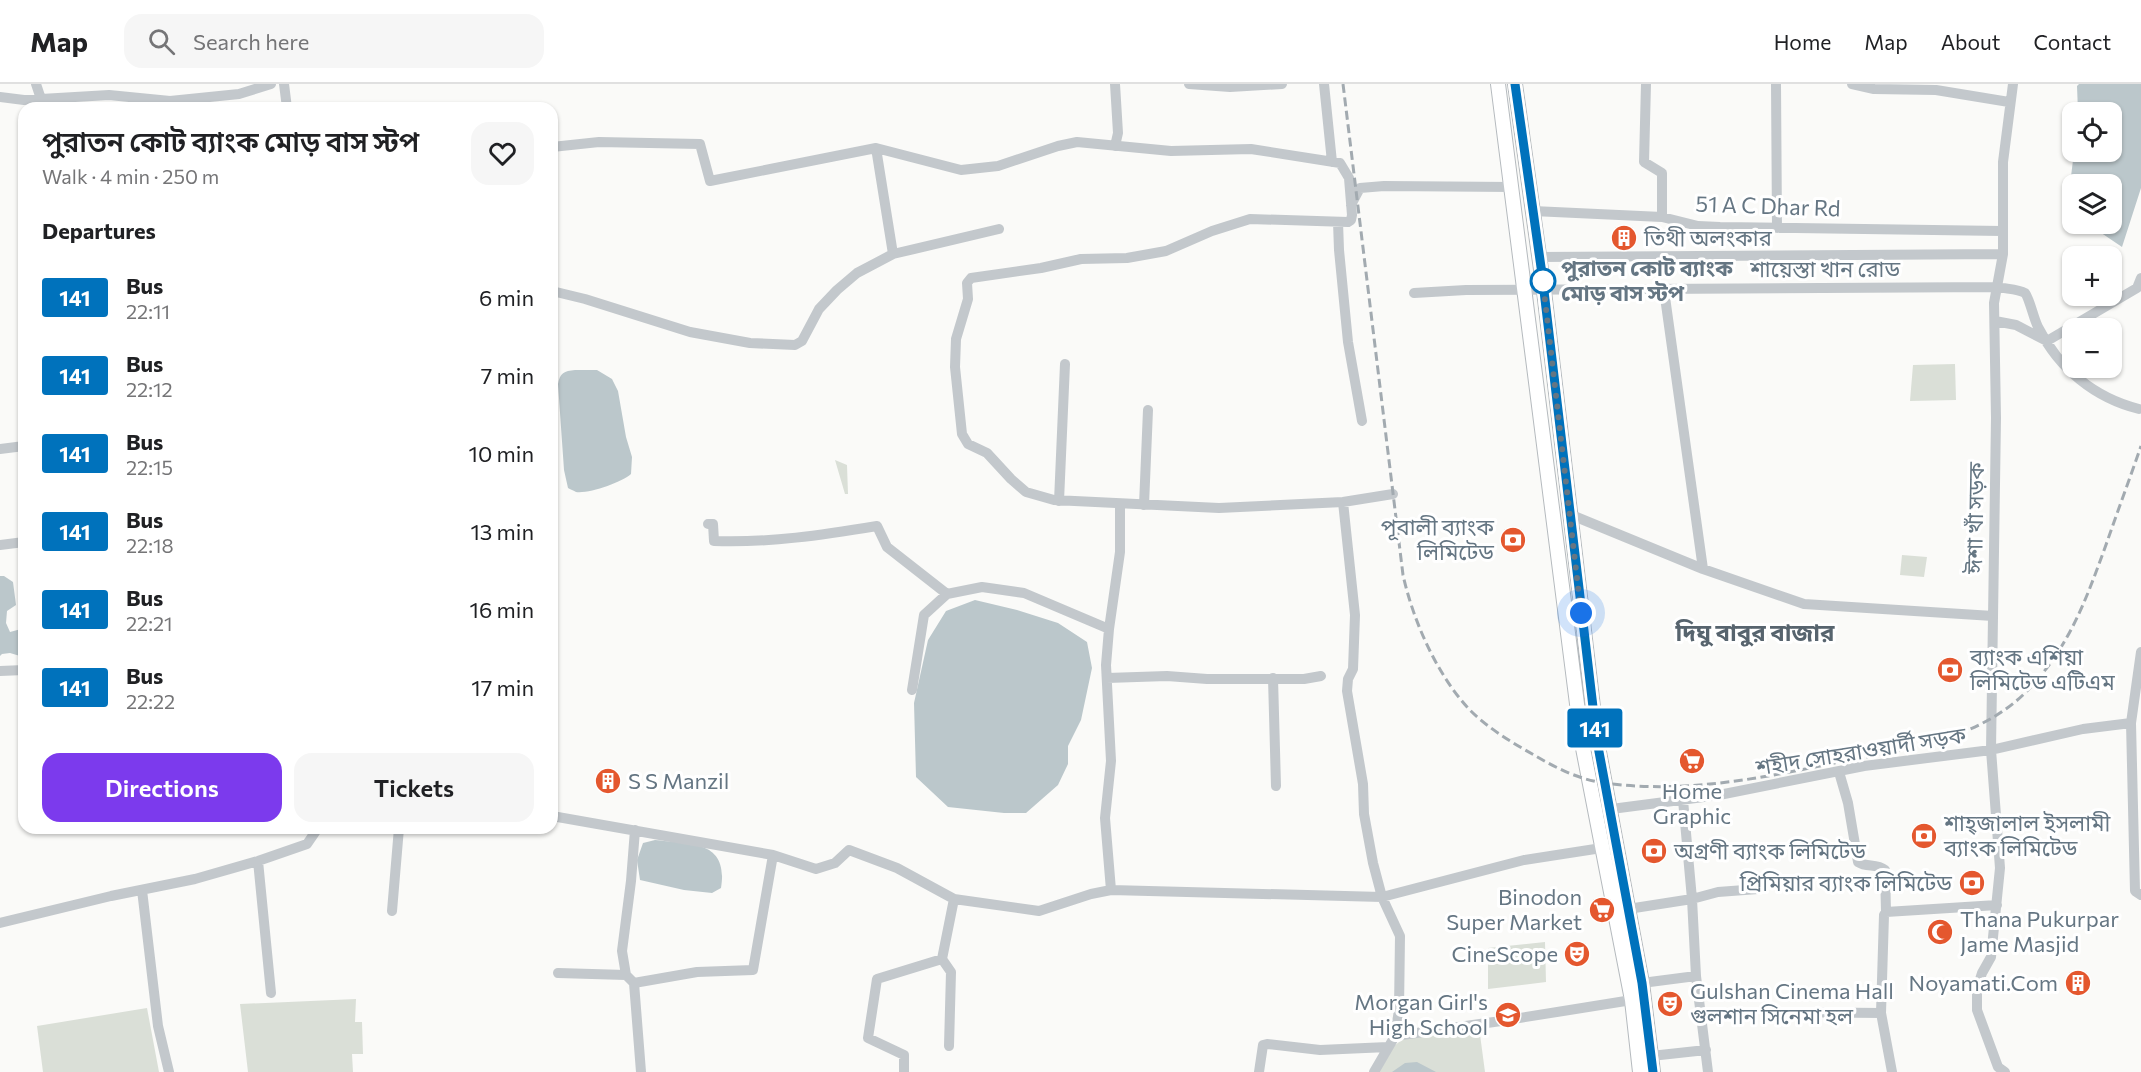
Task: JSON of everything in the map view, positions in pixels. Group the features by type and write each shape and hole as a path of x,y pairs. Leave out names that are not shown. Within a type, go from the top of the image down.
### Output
{"main road":[{"path":"1498,84 1582,743 1603,810 1611,846 1653,1072"},
{"path":"1515,84 1544,291 1597,741 1603,810"},
{"path":"1611,846 1628,909 1642,983 1638,999 1640,1072"}],"street":[{"path":"36,84 41,99"},
{"path":"0,97 24,100 109,95 171,101 239,94 271,84"},
{"path":"284,84 286,102"},
{"path":"1114,84 1118,117 1115,146"},
{"path":"1189,84 1230,87 1282,84"},
{"path":"1324,84 1332,162"},
{"path":"1646,84 1644,162 1662,173 1662,217"},
{"path":"1776,84 1777,228"},
{"path":"1852,84 1874,89 1936,90 2009,102"},
{"name":"ঈশা খাঁ সড়ক","path":"1998,1070 1977,1010 1977,989 1982,973 1991,957 2000,868 1991,750 1996,418 1994,303 2003,254 2003,170 2009,102 2013,84"},
{"path":"558,146 599,142 699,144 710,181 876,148 961,170 998,165 1077,142 1171,151 1251,149 1340,163 1349,178 1351,220 1348,222 1250,219 1212,231 1166,251 1127,258 1081,259 971,279 967,284 968,299 956,339 955,368 962,434 968,444 987,453 1026,492 1059,501 1219,508 1342,501 1393,494"},
{"path":"876,148 893,254"},
{"path":"1351,205 1360,188 1384,186 1512,187"},
{"name":"51 A C Dhar Rd","path":"1533,211 1662,217 1698,226 2002,231"},
{"path":"1338,222 1348,342 1362,421"},
{"path":"558,292 690,332 750,343 795,345 802,341 808,333 819,309 857,273 893,254 999,229"},
{"path":"1539,257 2003,254"},
{"path":"1995,321 2016,325 2047,341 2139,283"},
{"name":"শায়েস্তা খান রোড","path":"1414,292 1998,287 2022,292 2027,296 2031,311 2047,341 2066,368 2086,386 2118,404 2139,409"},
{"path":"1664,290 1703,568"},
{"path":"1059,501 1065,364"},
{"path":"1144,505 1148,410"},
{"path":"0,449 18,447"},
{"path":"1342,501 1355,615 1353,669 1348,679 1347,691 1364,784 1364,814 1373,863 1382,897 1400,936 1399,1010 1395,1036 1374,1072"},
{"path":"1111,890 1105,818 1111,761 1107,678 1109,629 1120,552 1120,504"},
{"path":"1569,514 1703,568 1804,604 1993,616"},
{"path":"708,524 712,524 714,542 817,536 877,526 887,546 947,594"},
{"path":"0,545 18,543"},
{"path":"912,690 924,615 947,594 982,587 1024,593 1109,629"},
{"path":"2138,893 2131,723 2141,652"},
{"path":"0,671 18,670"},
{"path":"1107,678 1167,676 1207,679 1304,679 1321,676"},
{"path":"1273,678 1276,786"},
{"name":"শহীদ সোহরাওয়ার্দী সড়ক","path":"1603,810 1719,795 1864,766 1991,750 2084,729 2131,723"},
{"path":"1839,772 1848,802 1858,862 1880,866 1885,870 1886,912 1884,915 1881,1013 1892,1072"},
{"path":"1683,800 1696,976 1708,1072"},
{"path":"558,817 773,855 816,869 835,863 849,850 897,868 954,899 1039,911 1111,890 1382,897 1524,860 1611,846"},
{"path":"635,830 632,881 622,951 630,979 641,1072"},
{"path":"0,923 111,896 195,879 307,844 314,834"},
{"path":"392,911 398,834"},
{"path":"558,973 630,979 697,972 753,970 773,855"},
{"path":"258,861 271,993"},
{"path":"1628,909 1692,899 1718,892 1758,889"},
{"path":"142,890 158,1026 169,1072"},
{"path":"949,1046 951,972 942,959 954,899"},
{"path":"1886,912 1997,904"},
{"path":"904,1072 904,1055 868,1038 877,979 942,959"},
{"path":"1642,983 1696,976"},
{"path":"1395,1036 1638,999"},
{"path":"1774,1012 1881,1013"},
{"path":"1259,1072 1263,1045 1268,1044 1320,1050 1388,1047"},
{"path":"1651,1056 1706,1050"}],"shaded area":[{"path":"2079,84 2141,84 2141,188 2122,247 2103,234 2122,234 2122,174 2071,174 2073,162 2122,162 2122,102 2078,102 2077,86"},
{"path":"1955,364 1956,400 1910,401 1913,365"},
{"path":"575,370 597,370 612,379 618,391 632,457 631,474 627,477 605,487 582,492 568,488 564,470 558,384 563,373"},
{"path":"835,460 847,465 848,494 845,494"},
{"path":"1902,555 1927,557 1924,577 1900,575"},
{"path":"0,576 4,576 13,582 16,605 7,611 6,623 10,632 18,630 18,655 10,653 0,656"},
{"path":"975,600 1058,623 1087,642 1092,668 1081,720 1068,746 1068,764 1058,785 1026,813 948,807 916,777 914,703 928,640 946,611"},
{"path":"655,840 693,844 713,853 719,861 722,872 721,888 712,893 684,890 640,880 637,860 643,843"},
{"path":"1545,942 1546,982 1488,989 1488,948"},
{"path":"356,999 355,1022 362,1022 363,1054 352,1054 353,1072 248,1072 240,1004"},
{"path":"147,1008 159,1072 43,1072 37,1026"},
{"path":"1479,1027 1485,1072 1379,1072 1394,1046 1403,1039"},
{"path":"1417,1062 1436,1072 1392,1072 1405,1063"}],"railway":[{"path":"1343,84 1403,575 1407,592 1427,645 1446,679 1468,708 1499,734 1560,769 1596,781 1635,786 1664,787 1723,783 1912,748 1961,733 1983,723 2005,710 2024,694 2040,677 2064,641 2092,584 2141,446"}],"bus line":[{"name":"141","path":"1515,84 1542,274 1597,741 1642,983 1653,1072"}],"place":[{"name":"তিথী অলংকার","path":"1624,238"},
{"name":"পুরাতন কোট ব্যাংক মোড় বাস স্টপ","path":"1543,281"},
{"name":"পূবালী ব্যাংক লিমিটেড","path":"1513,540"},
{"name":"ব্যাংক এশিয়া লিমিটেড এটিএম","path":"1950,670"},
{"name":"Home Graphic","path":"1692,761"},
{"name":"S S Manzil","path":"608,781"},
{"name":"শাহ্জালাল ইসলামী ব্যাংক লিমিটেড","path":"1924,836"},
{"name":"অগ্রণী ব্যাংক লিমিটেড","path":"1654,851"},
{"name":"প্রিমিয়ার ব্যাংক লিমিটেড","path":"1972,883"},
{"name":"Binodon Super Market","path":"1602,910"},
{"name":"Thana Pukurpar Jame Masjid","path":"1940,932"},
{"name":"CineScope","path":"1577,954"},
{"name":"Noyamati.Com","path":"2078,983"},
{"name":"Gulshan Cinema Hall গুলশান সিনেমা হল","path":"1670,1004"},
{"name":"Morgan Girl's High School","path":"1508,1015"}],"district":[{"name":"দিঘু বাবুর বাজার","path":"1755,633"}],"route":[{"path":"1543,281 1542,274 1581,613"}]}
